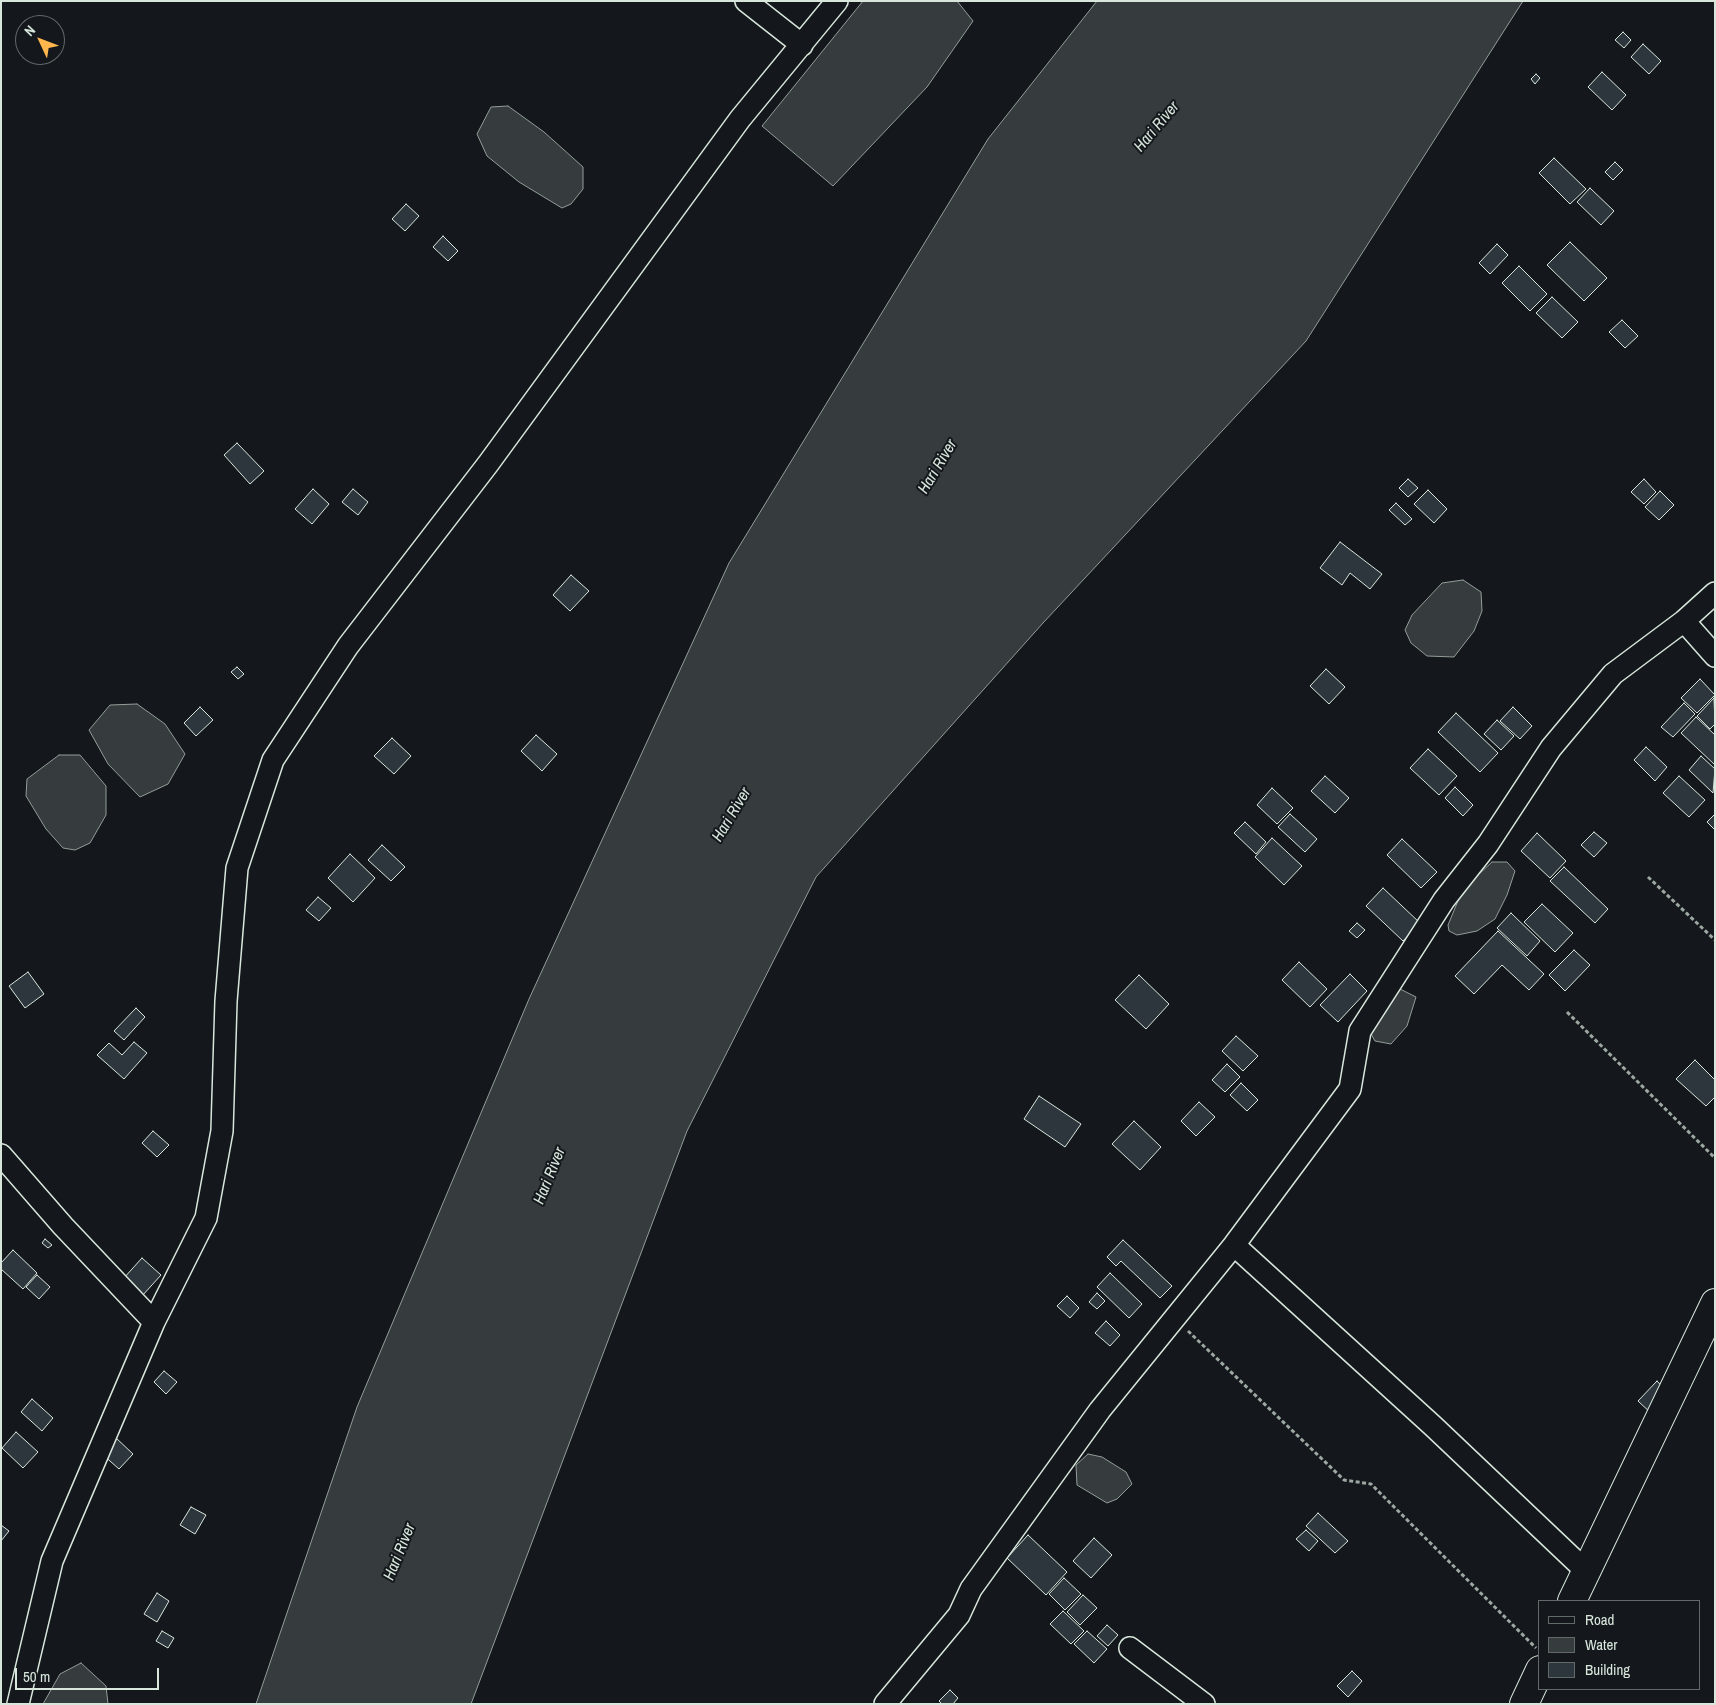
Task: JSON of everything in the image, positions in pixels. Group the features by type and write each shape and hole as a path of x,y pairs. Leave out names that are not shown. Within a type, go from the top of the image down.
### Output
{"main road":[{"path":"1572,1600 1715,1303"},
{"path":"1524,1704 1538,1674"}],"street":[{"path":"746,1 802,44"},
{"path":"18,1704 52,1560 154,1322 206,1218 222,1131 226,1001 237,868 273,760 348,646 488,464 740,119 837,1"},
{"path":"885,1704 959,1615 971,1589 1100,1410 1234,1245 1350,1090 1360,1031 1444,900 1488,844 1551,748 1612,674 1684,621 1715,593"},
{"path":"1684,621 1715,656"},
{"path":"1,1155 63,1226 154,1322"},
{"path":"1234,1245 1433,1426 1586,1571"},
{"path":"1130,1648 1204,1704"}],"path":[{"path":"1648,877 1715,940"},
{"path":"1567,1012 1715,1158"},
{"path":"1175,1318 1344,1480 1371,1484 1538,1650"}],"water":[{"path":"863,1 957,1 973,21 927,87 833,186 762,126"},
{"name":"Hari River","path":"1097,1 1523,1 1306,341 1043,623 816,877 687,1131 471,1704 256,1704 357,1407 529,999 729,563 988,139"},
{"path":"508,106 544,132 583,167 583,189 571,204 562,208 519,182 487,156 477,134 491,107"},
{"path":"1463,580 1481,592 1482,611 1474,631 1454,657 1427,656 1411,643 1405,630 1412,615 1442,583"},
{"path":"137,704 165,724 185,754 168,784 140,797 108,764 89,730 110,705"},
{"path":"59,755 80,755 106,786 106,815 90,843 75,850 63,848 46,829 26,796 27,779"},
{"path":"1492,862 1507,862 1515,871 1507,895 1495,919 1477,931 1457,935 1449,931 1448,925 1464,888"},
{"path":"1400,989 1416,997 1407,1026 1391,1044 1375,1041 1371,1034 1375,1025"},
{"path":"1088,1454 1102,1457 1126,1472 1132,1484 1117,1499 1107,1503 1077,1485 1076,1465"},
{"path":"81,1663 106,1686 108,1704 43,1704 60,1674"}],"building":[{"path":"1623,32 1631,40 1624,48 1615,40"},
{"path":"1643,44 1661,61 1649,74 1631,57"},
{"path":"1602,72 1626,95 1612,110 1588,87"},
{"path":"1536,74 1540,78 1535,84 1531,79"},
{"path":"1554,158 1586,189 1570,204 1539,173"},
{"path":"1615,162 1623,170 1613,180 1605,172"},
{"path":"1590,188 1614,211 1601,225 1577,202"},
{"path":"406,204 419,216 405,231 392,219"},
{"path":"443,236 458,251 448,261 433,247"},
{"path":"1570,242 1607,278 1584,301 1547,265"},
{"path":"1497,244 1508,255 1490,274 1479,263"},
{"path":"1519,266 1547,294 1530,311 1502,283"},
{"path":"1552,297 1578,322 1562,338 1536,313"},
{"path":"1622,320 1638,336 1625,348 1609,332"},
{"path":"237,443 264,471 250,484 224,455"},
{"path":"1408,479 1418,488 1408,497 1399,488"},
{"path":"1644,479 1656,492 1644,504 1631,492"},
{"path":"313,489 329,504 312,524 295,509"},
{"path":"353,489 368,502 358,515 342,502"},
{"path":"1428,490 1447,509 1434,523 1414,504"},
{"path":"1660,491 1674,505 1659,520 1645,507"},
{"path":"1396,503 1412,519 1405,525 1389,510"},
{"path":"1340,542 1382,574 1370,589 1350,573 1342,585 1320,568"},
{"path":"571,575 589,591 570,611 553,595"},
{"path":"237,667 244,674 238,679 231,672"},
{"path":"1326,669 1345,687 1329,704 1310,686"},
{"path":"1700,679 1715,695 1697,713 1681,698"},
{"path":"1714,698 1715,724 1710,729 1697,716"},
{"path":"1684,703 1695,714 1673,737 1661,727"},
{"path":"200,707 213,720 196,736 184,723"},
{"path":"1513,707 1532,726 1520,739 1500,721"},
{"path":"1456,713 1498,753 1480,772 1438,732"},
{"path":"1696,717 1715,735 1715,765 1681,733"},
{"path":"1497,720 1514,736 1501,750 1484,734"},
{"path":"536,735 557,754 542,771 521,751"},
{"path":"392,738 411,756 394,774 374,756"},
{"path":"1646,747 1667,767 1655,781 1634,760"},
{"path":"1428,749 1457,776 1439,795 1410,768"},
{"path":"1701,756 1715,769 1713,793 1689,770"},
{"path":"1325,776 1349,798 1335,813 1311,791"},
{"path":"1679,776 1705,800 1689,817 1663,793"},
{"path":"1455,787 1473,805 1463,816 1445,798"},
{"path":"1272,788 1293,808 1277,824 1257,805"},
{"path":"1290,814 1317,839 1305,852 1278,827"},
{"path":"1715,814 1715,830 1707,822"},
{"path":"1245,822 1266,842 1256,854 1234,833"},
{"path":"1594,832 1607,843 1594,857 1581,845"},
{"path":"1537,833 1566,861 1550,878 1521,851"},
{"path":"1272,838 1302,866 1284,885 1255,857"},
{"path":"1402,839 1437,872 1421,888 1387,855"},
{"path":"382,845 405,867 391,881 368,860"},
{"path":"350,854 375,878 353,902 328,878"},
{"path":"1564,867 1608,909 1595,923 1550,881"},
{"path":"1383,888 1420,923 1403,941 1366,906"},
{"path":"318,897 331,908 319,921 306,910"},
{"path":"1542,904 1573,933 1555,952 1524,922"},
{"path":"1511,913 1540,941 1527,956 1497,928"},
{"path":"1357,923 1365,930 1357,938 1349,931"},
{"path":"1498,931 1544,974 1529,990 1502,965 1474,994 1455,976"},
{"path":"1574,950 1590,965 1565,991 1549,975"},
{"path":"1299,962 1327,989 1310,1007 1282,980"},
{"path":"28,972 44,994 25,1008 9,986"},
{"path":"1350,974 1367,991 1338,1022 1320,1005"},
{"path":"1139,975 1169,1004 1146,1029 1115,1000"},
{"path":"136,1008 145,1017 124,1040 114,1031"},
{"path":"1236,1036 1258,1056 1243,1071 1222,1051"},
{"path":"134,1042 147,1053 124,1079 97,1055 109,1043 122,1055"},
{"path":"1695,1060 1715,1080 1715,1097 1706,1106 1676,1079"},
{"path":"1227,1064 1240,1077 1225,1092 1212,1080"},
{"path":"1241,1083 1258,1100 1247,1111 1230,1095"},
{"path":"1039,1096 1081,1124 1065,1147 1024,1119"},
{"path":"1199,1102 1215,1117 1196,1136 1181,1121"},
{"path":"1134,1121 1161,1147 1140,1170 1112,1144"},
{"path":"153,1131 169,1145 157,1157 142,1143"},
{"path":"45,1239 52,1245 48,1248 42,1243"},
{"path":"1123,1240 1172,1286 1160,1298 1121,1261 1116,1266 1107,1257"},
{"path":"13,1250 37,1273 23,1289 1,1269 1,1263"},
{"path":"142,1258 161,1275 142,1296 123,1279"},
{"path":"1110,1273 1142,1304 1129,1318 1097,1287"},
{"path":"37,1275 50,1287 39,1299 26,1287"},
{"path":"1097,1293 1105,1301 1097,1309 1089,1302"},
{"path":"1067,1296 1079,1308 1070,1318 1057,1306"},
{"path":"1106,1321 1120,1335 1110,1346 1095,1333"},
{"path":"164,1371 177,1382 166,1394 154,1382"},
{"path":"1657,1381 1669,1394 1653,1415 1638,1401"},
{"path":"32,1399 53,1418 42,1431 21,1412"},
{"path":"16,1432 38,1452 23,1468 2,1448"},
{"path":"115,1437 133,1454 119,1469 101,1453"},
{"path":"191,1507 206,1515 195,1534 180,1525"},
{"path":"1318,1513 1348,1541 1335,1553 1306,1526"},
{"path":"1,1525 9,1531 1,1541"},
{"path":"1306,1530 1318,1541 1309,1551 1296,1539"},
{"path":"1028,1535 1067,1572 1046,1595 1007,1558"},
{"path":"1094,1538 1112,1555 1091,1578 1073,1561"},
{"path":"1064,1578 1081,1594 1065,1610 1049,1594"},
{"path":"157,1593 169,1601 157,1622 144,1614"},
{"path":"1083,1595 1097,1608 1080,1625 1067,1612"},
{"path":"1063,1611 1084,1631 1071,1644 1050,1624"},
{"path":"1107,1625 1118,1635 1108,1646 1097,1636"},
{"path":"162,1631 174,1638 168,1648 156,1641"},
{"path":"1087,1631 1107,1649 1094,1663 1074,1644"},
{"path":"1352,1671 1362,1681 1348,1697 1337,1686"},
{"path":"950,1690 958,1698 953,1704 942,1704 939,1701"}]}
